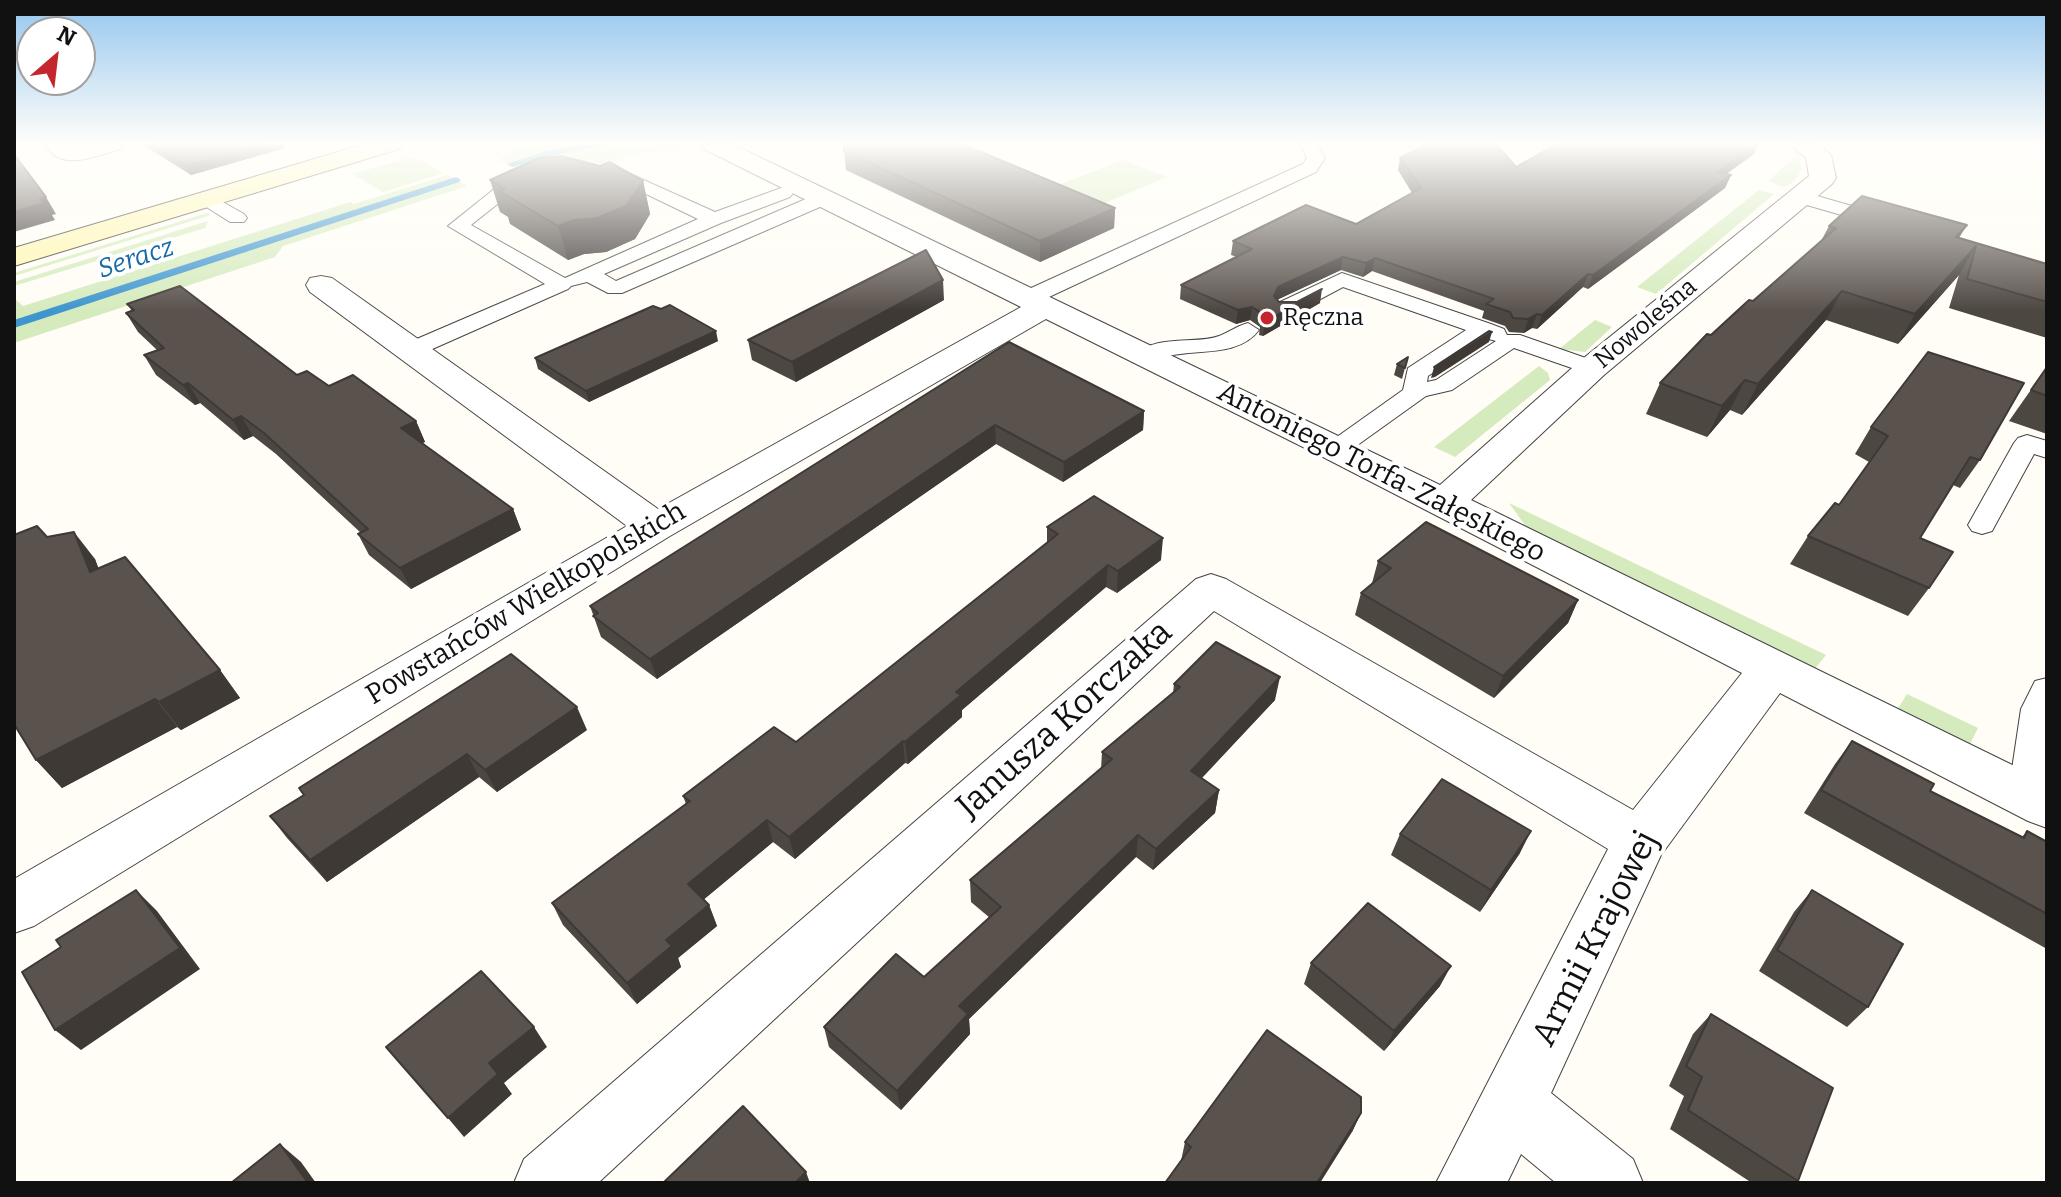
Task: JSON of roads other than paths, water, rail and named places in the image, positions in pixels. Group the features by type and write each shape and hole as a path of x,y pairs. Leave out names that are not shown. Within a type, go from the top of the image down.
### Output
{"street":[{"path":"14,257 204,200"},
{"name":"Antoniego Torfa-Załęskiego","path":"824,200 1336,449 2036,801"},
{"name":"Nowoleśna","path":"1443,504 1592,368 1797,200"},
{"path":"321,285 656,527"},
{"name":"Powstańców Wielkopolskich","path":"14,908 1034,304"},
{"name":"Janusza Korczaka","path":"548,1183 1211,589 1640,841"},
{"name":"Armii Krajowej","path":"1470,1183 1512,1104 1640,841 1772,669"},
{"path":"1512,1104 1609,1183"}],"lane":[{"path":"208,200 237,218"},
{"path":"491,200 458,226 561,285"},
{"path":"674,200 714,219"},
{"path":"413,349 714,219 766,200"},
{"path":"588,274 615,289 820,200"},
{"path":"1034,304 1245,200"},
{"path":"1810,200 1899,225"},
{"path":"1285,308 1342,279 1592,368"},
{"path":"1415,393 1416,373 1483,329"},
{"path":"1147,357 1163,350 1223,343 1248,330"},
{"path":"1336,449 1415,393 1444,385 1512,340"},
{"path":"1982,525 2027,443 2047,450"},
{"path":"2036,801 2038,709 2047,690"}],"waterway":[{"name":"Seracz","path":"14,324 395,200"}],"place":[{"name":"Ręczna","path":"1267,318"}]}
